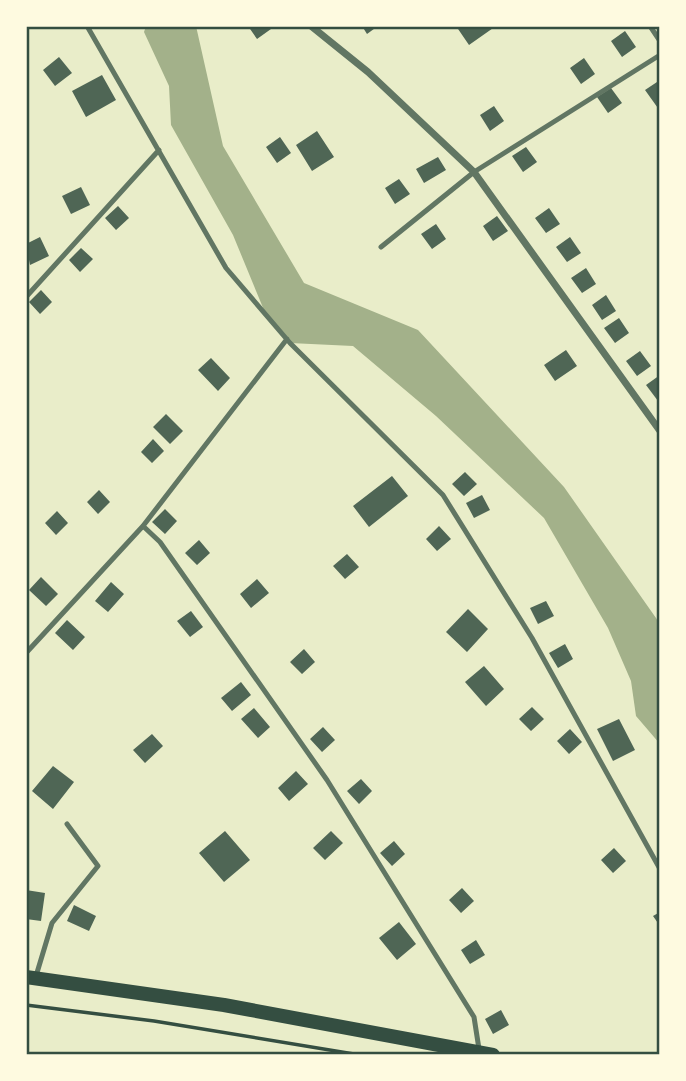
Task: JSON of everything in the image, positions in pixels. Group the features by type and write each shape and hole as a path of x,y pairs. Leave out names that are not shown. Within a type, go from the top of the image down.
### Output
{"main road":[{"path":"31,978 224,1005 486,1054"}],"street":[{"path":"311,26 368,72 474,172 660,431"}],"lane":[{"path":"87,26 226,268 287,340 443,495 532,638 660,869"},
{"path":"649,26 660,41"},
{"path":"381,247 474,172 660,55"},
{"path":"26,297 159,150"},
{"path":"26,653 143,526 287,340"},
{"path":"143,526 160,542 334,792 474,1017 486,1054"},
{"path":"31,978 52,923 98,866 66,824"}],"path":[{"path":"26,1005 154,1021 360,1055"}],"shaded area":[{"path":"146,26 196,26 223,146 304,283 418,330 564,487 660,625 660,744 636,716 631,681 608,628 544,518 436,416 353,346 290,343 266,315 233,235 171,125 169,86 144,32"}],"building":[{"path":"248,26 269,26 271,29 257,39"},
{"path":"362,26 378,26 367,34"},
{"path":"456,26 496,26 469,45"},
{"path":"625,31 636,47 622,57 611,41"},
{"path":"59,57 72,73 55,86 43,70"},
{"path":"584,58 595,74 581,84 570,68"},
{"path":"102,75 116,100 86,117 72,91"},
{"path":"660,80 660,111 645,90"},
{"path":"611,88 622,103 608,113 597,97"},
{"path":"494,106 504,121 490,131 480,115"},
{"path":"317,131 334,157 312,171 296,145"},
{"path":"280,137 291,153 277,163 266,147"},
{"path":"526,147 537,162 523,172 512,156"},
{"path":"438,157 446,170 424,183 416,169"},
{"path":"399,179 410,194 395,204 385,188"},
{"path":"81,187 90,205 71,214 62,196"},
{"path":"118,206 129,218 116,230 105,218"},
{"path":"549,208 560,224 546,233 535,218"},
{"path":"497,216 508,231 493,241 483,226"},
{"path":"436,224 446,239 432,249 421,234"},
{"path":"40,237 49,256 30,265 26,244"},
{"path":"570,237 581,253 567,262 556,247"},
{"path":"81,248 93,259 80,272 69,260"},
{"path":"586,268 596,284 582,293 571,278"},
{"path":"41,290 52,302 40,314 29,302"},
{"path":"606,295 616,311 602,320 592,305"},
{"path":"619,318 629,333 615,343 604,328"},
{"path":"566,350 577,366 555,381 544,365"},
{"path":"640,351 651,366 637,376 626,361"},
{"path":"211,358 230,378 218,391 198,370"},
{"path":"660,375 660,399 658,401 646,385"},
{"path":"166,414 183,431 170,444 153,427"},
{"path":"153,439 164,451 152,463 141,452"},
{"path":"465,472 477,484 464,496 452,484"},
{"path":"392,476 408,496 369,527 353,506"},
{"path":"99,490 110,502 98,514 87,502"},
{"path":"482,495 490,510 474,518 466,503"},
{"path":"165,509 177,521 165,534 152,522"},
{"path":"57,511 68,523 56,535 45,523"},
{"path":"439,526 451,539 437,551 426,539"},
{"path":"199,540 210,553 197,565 185,553"},
{"path":"347,554 359,567 345,579 333,566"},
{"path":"41,577 58,594 46,606 29,590"},
{"path":"257,579 269,593 251,608 240,594"},
{"path":"111,582 124,594 108,612 95,601"},
{"path":"546,601 554,616 538,624 530,608"},
{"path":"468,609 488,629 467,652 446,632"},
{"path":"191,611 203,627 190,637 177,621"},
{"path":"67,620 85,637 73,650 55,633"},
{"path":"565,644 573,659 558,668 549,653"},
{"path":"304,649 315,662 302,674 290,662"},
{"path":"484,666 504,689 486,706 465,682"},
{"path":"241,682 251,695 232,711 221,698"},
{"path":"532,707 544,719 531,731 519,719"},
{"path":"254,708 270,727 258,738 241,719"},
{"path":"619,719 635,750 613,761 597,729"},
{"path":"323,727 335,740 322,752 310,739"},
{"path":"570,729 582,742 569,754 557,741"},
{"path":"152,734 163,746 145,763 133,750"},
{"path":"53,766 74,782 53,809 32,791"},
{"path":"296,771 308,784 289,801 278,788"},
{"path":"361,779 372,791 359,804 347,791"},
{"path":"225,831 250,860 224,882 199,853"},
{"path":"331,831 343,843 325,860 313,848"},
{"path":"394,841 405,854 392,866 380,853"},
{"path":"614,848 626,861 613,873 601,860"},
{"path":"462,888 474,901 461,913 449,900"},
{"path":"26,890 45,893 41,921 26,919"},
{"path":"74,905 96,916 89,931 67,921"},
{"path":"660,912 660,926 653,916"},
{"path":"399,922 416,944 397,960 379,938"},
{"path":"476,940 485,955 470,964 461,950"},
{"path":"501,1010 509,1025 493,1034 485,1019"}]}
